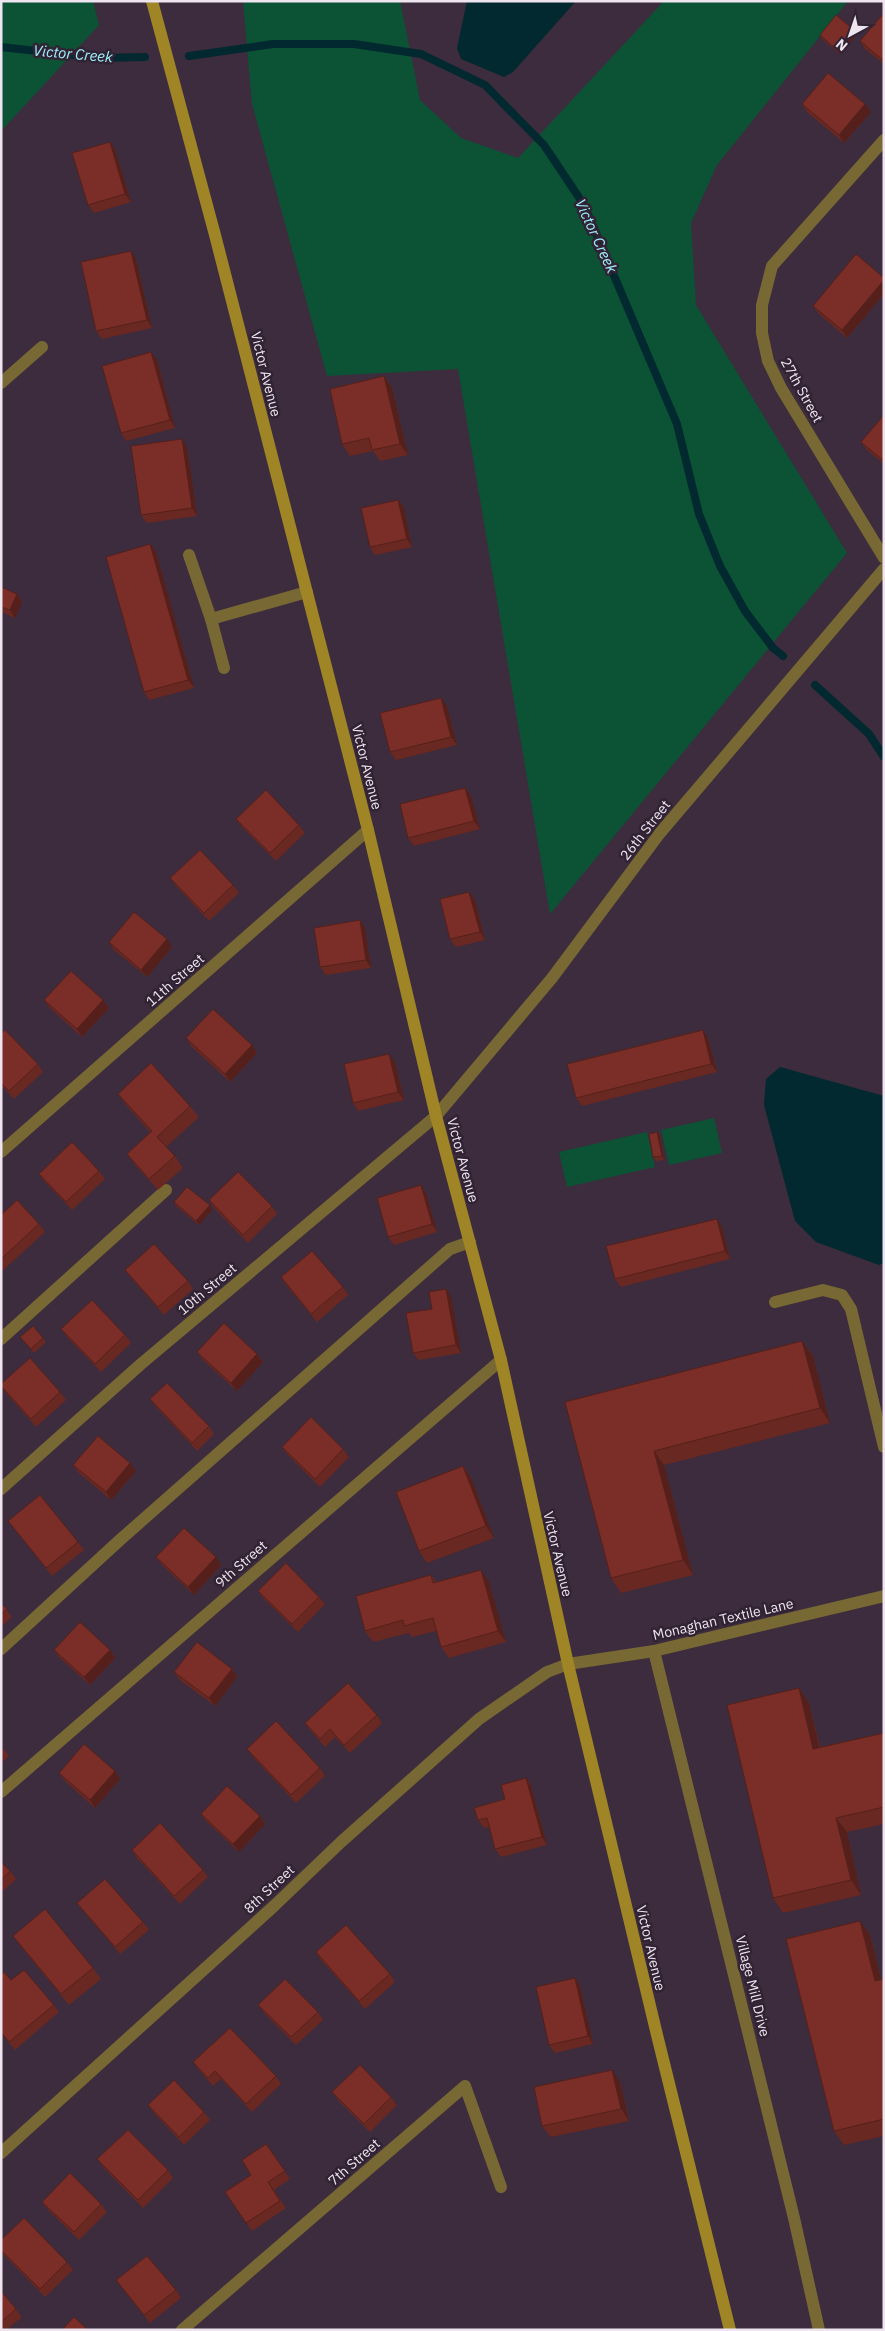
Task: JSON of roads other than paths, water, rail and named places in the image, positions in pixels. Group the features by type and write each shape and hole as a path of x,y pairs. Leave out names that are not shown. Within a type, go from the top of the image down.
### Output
{"street":[{"name":"Victor Avenue","path":"152,1 216,235 368,830 436,1116 501,1360 568,1664 730,2330"},
{"name":"27th Street","path":"884,140 772,266 762,305 762,334 768,362 781,388 884,558"},
{"path":"1,383 42,347"},
{"path":"189,555 211,619 224,668"},
{"name":"26th Street","path":"436,1116 552,978 660,833 884,569"},
{"path":"211,619 307,592"},
{"name":"11th Street","path":"3,1146 368,830"},
{"name":"10th Street","path":"1,1489 140,1364 436,1116"},
{"path":"1,1339 166,1190"},
{"path":"1,1649 129,1532 435,1262 450,1249 470,1242"},
{"path":"775,1302 823,1290 842,1295 851,1309 884,1447"},
{"name":"9th Street","path":"1,1792 501,1360"},
{"name":"Monaghan Textile Lane","path":"568,1664 654,1651 884,1596"},
{"name":"Village Mill Drive","path":"654,1651 794,2218 819,2330"},
{"name":"8th Street","path":"1,2153 274,1906 389,1798 479,1719 547,1672 568,1664"},
{"name":"7th Street","path":"182,2330 465,2086 501,2187"}],"waterway":[{"name":"Victor Creek","path":"189,56 273,44 354,44 421,54 485,85 544,145 584,205 677,424 699,514 720,566 745,611 773,648 783,656"},
{"name":"Victor Creek","path":"1,47 100,58 145,57"},
{"name":"Victor Creek","path":"815,685 869,734 884,757"}]}
